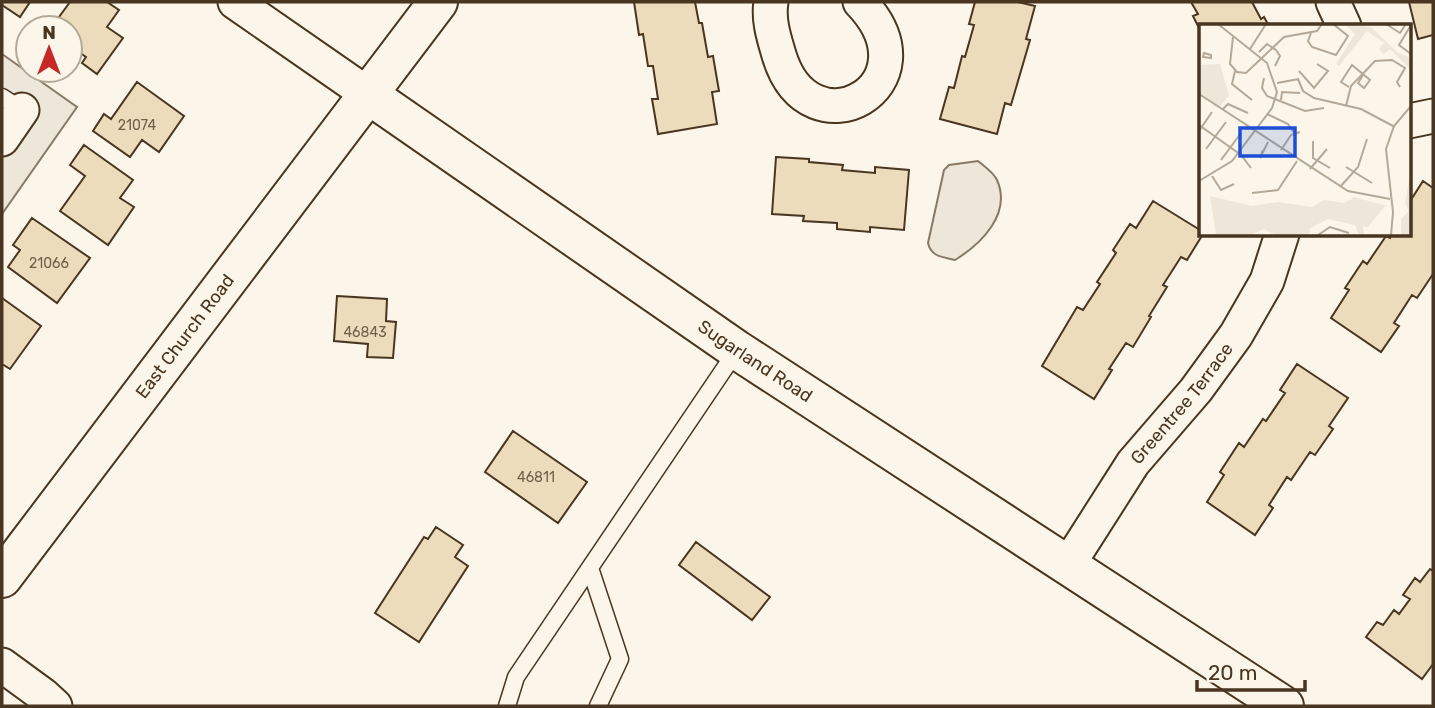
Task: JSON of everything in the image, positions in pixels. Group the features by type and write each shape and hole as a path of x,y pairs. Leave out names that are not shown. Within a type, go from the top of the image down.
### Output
{"street":[{"name":"Sugarland Road","path":"235,2 737,350 1284,706"},
{"name":"East Church Road","path":"2,578 438,2"},
{"path":"771,2 772,31 781,62 796,89 812,102 834,105 852,103 867,97 878,85 885,70 883,36 872,14 860,2"},
{"path":"1333,2 1343,24"},
{"path":"2,139 12,104"},
{"path":"1410,121 1433,116"},
{"name":"Greentree Terrace","path":"1068,565 1133,463 1196,390 1236,335 1267,281 1281,236"},
{"path":"2,665 55,706"}],"lane":[{"path":"507,706 516,677 737,350"},
{"path":"590,568 620,659 598,706"}],"shaded area":[{"path":"2,54 14,62 14,84 44,84 77,107 2,214"},
{"path":"978,161 997,180 1001,193 997,216 984,237 955,260 938,256 928,243 944,170 949,165"}],"building":[{"path":"2,2 30,2 22,14 16,14 2,5"},
{"path":"70,2 107,2 119,10 107,27 123,38 97,74 84,64 84,14 61,14"},
{"path":"634,2 695,2 708,57 713,56 719,91 712,92 717,124 658,134 652,99 658,99 653,66 648,66 643,34 639,35"},
{"path":"975,2 1018,2 1035,6 1026,39 1030,40 1011,105 1005,103 997,134 940,119 949,87 954,88 962,56 965,57 974,25 969,24"},
{"path":"1191,2 1252,2 1261,19 1264,17 1268,24 1199,24 1199,28 1193,16 1198,14"},
{"path":"1409,2 1433,2 1433,35 1418,39"},
{"path":"137,82 184,116 159,152 142,140 130,157 93,131 104,114 111,119"},
{"path":"84,145 133,180 120,198 134,207 108,245 60,211 85,176 70,165"},
{"path":"776,157 843,165 842,170 875,173 875,167 909,170 904,230 870,227 870,232 837,229 837,223 803,221 804,216 772,214"},
{"path":"1423,181 1433,188 1433,274 1417,298 1412,295 1394,323 1399,326 1381,352 1331,318 1349,290 1345,288 1363,261 1367,264 1386,236 1410,236 1410,201"},
{"path":"1153,201 1199,229 1199,236 1202,236 1187,260 1181,257 1163,285 1167,287 1133,347 1126,343 1094,399 1042,366 1077,307 1083,310 1100,284 1097,282 1116,253 1113,250 1130,224 1136,228"},
{"path":"32,218 90,258 57,303 8,267 20,250 13,245"},
{"path":"337,296 387,299 386,321 396,322 393,358 367,357 368,344 334,341"},
{"path":"2,298 41,326 10,369 2,364"},
{"path":"1297,364 1348,398 1329,426 1333,429 1315,455 1310,452 1291,480 1287,477 1269,505 1273,508 1255,535 1207,502 1224,475 1220,472 1239,443 1244,447 1285,393 1280,390"},
{"path":"513,431 587,482 558,523 485,472"},
{"path":"436,527 463,545 455,557 468,566 419,642 375,613 424,537 428,539"},
{"path":"696,542 770,597 752,620 679,565"},
{"path":"1430,569 1433,571 1433,664 1422,679 1366,637 1377,622 1383,625 1394,610 1399,614 1410,599 1403,595 1415,578 1420,582"}]}
